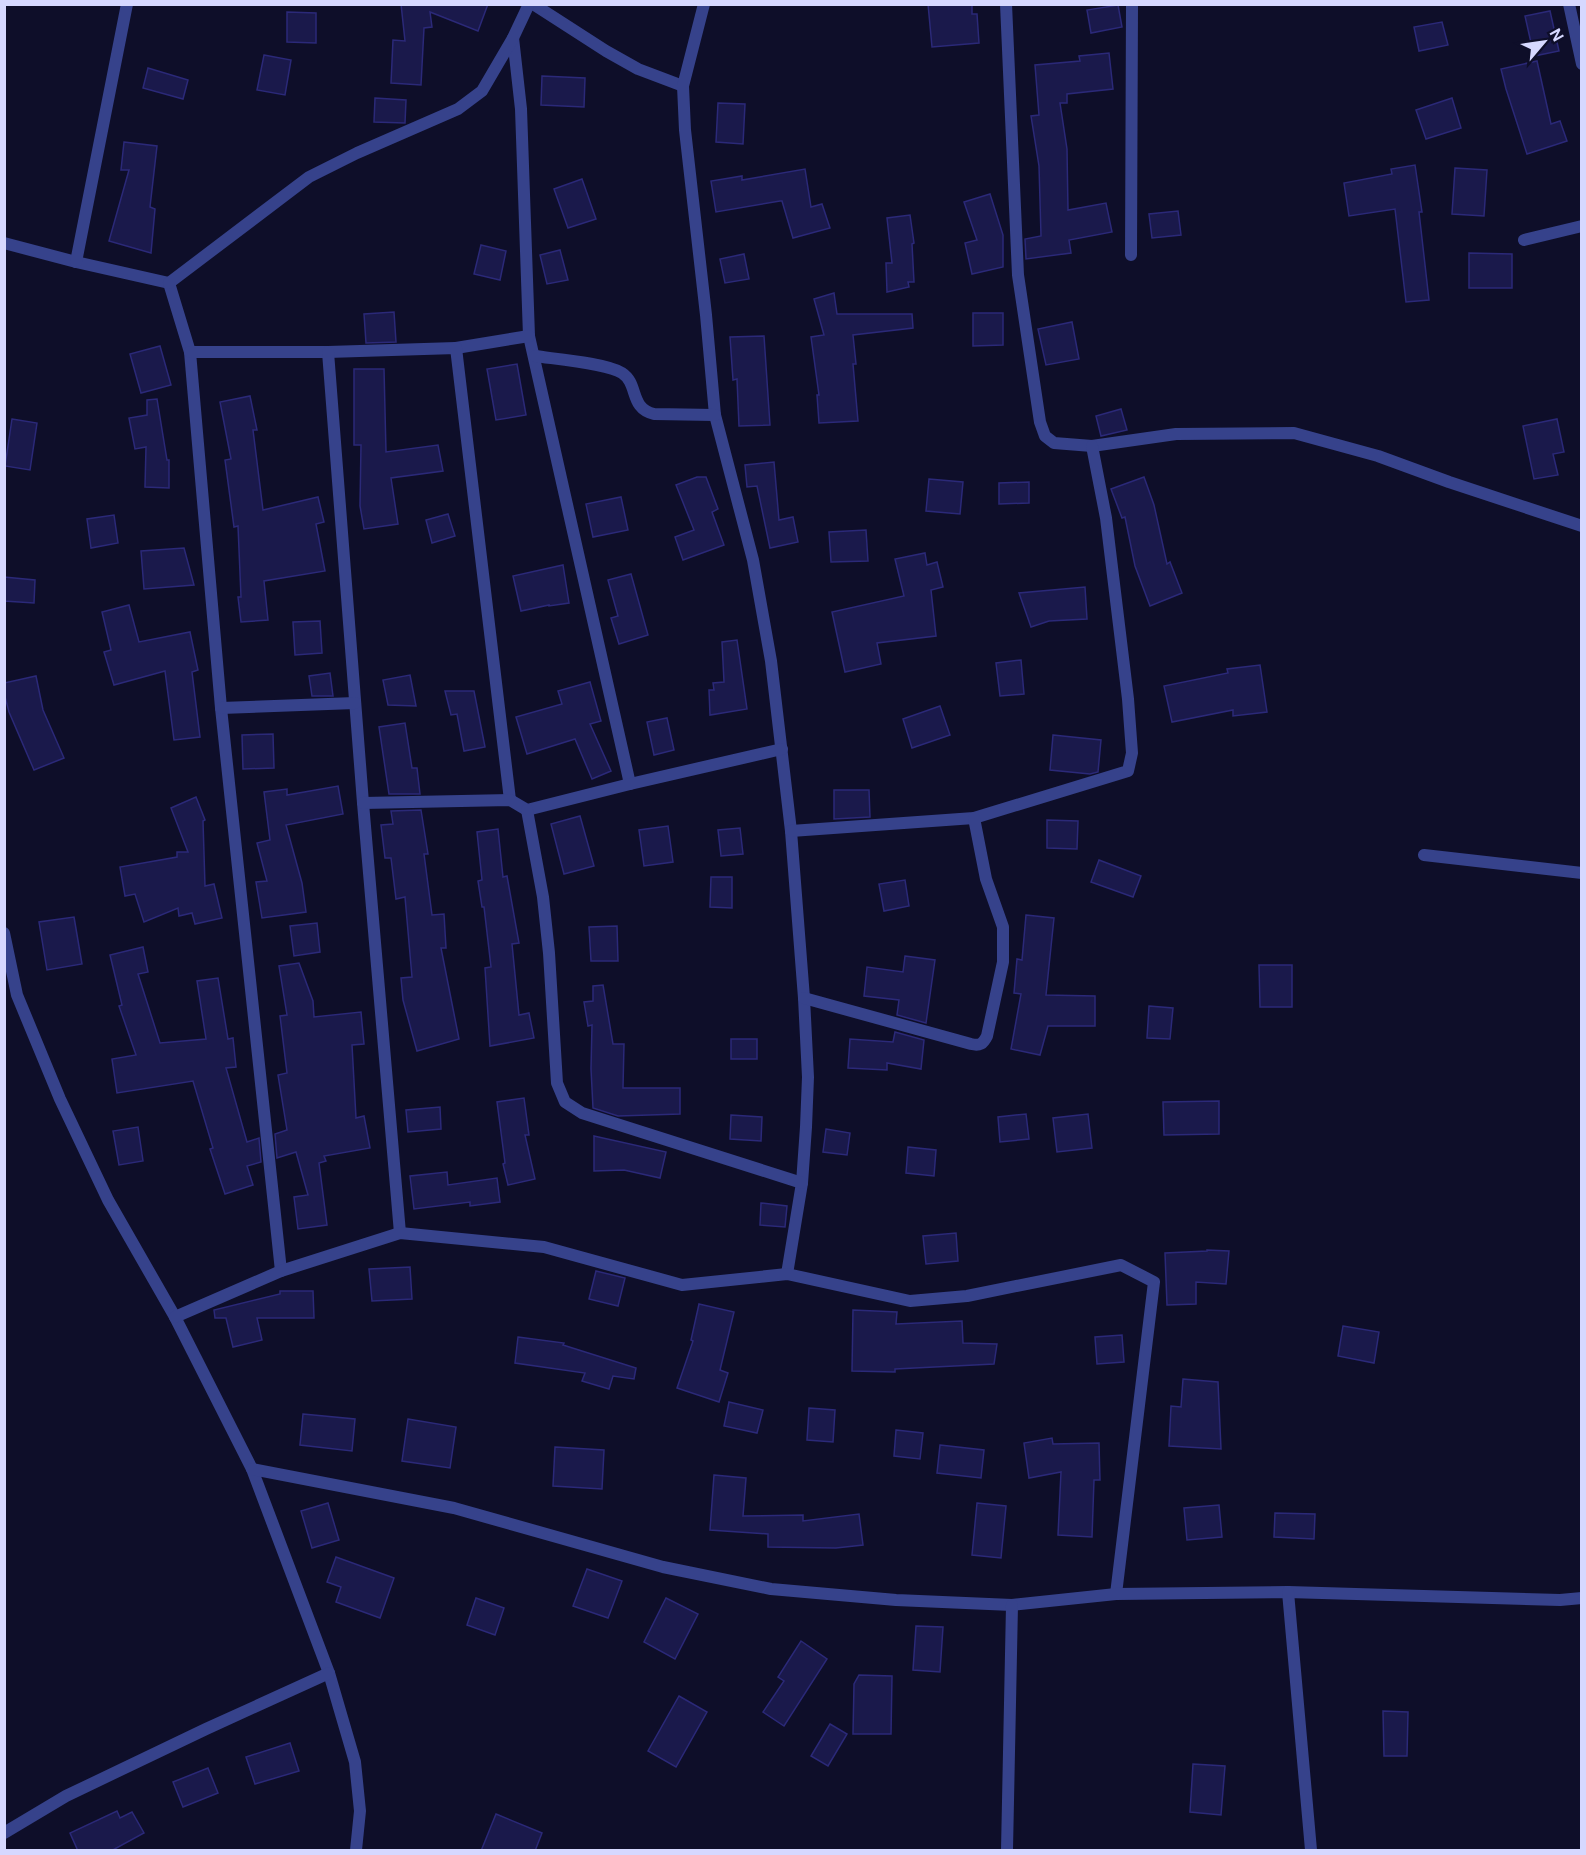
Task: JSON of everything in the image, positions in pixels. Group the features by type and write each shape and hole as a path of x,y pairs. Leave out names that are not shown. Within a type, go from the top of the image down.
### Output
{"street":[{"path":"76,262 127,4"},
{"path":"4,243 169,283 309,177 357,153 458,109 482,91 531,4 638,69 683,86"},
{"path":"704,4 683,86 685,130 715,415 753,560 771,661 791,831 804,998 808,1077 802,1183 787,1274"},
{"path":"1006,4 1018,275 1040,422 1046,436 1054,443 1092,446 1176,434 1294,433 1378,456 1449,483 1581,526"},
{"path":"1131,255 1132,4"},
{"path":"1569,4 1581,64"},
{"path":"513,38 521,109 530,336 630,784"},
{"path":"1524,240 1581,226"},
{"path":"169,283 190,352 221,708 281,1271"},
{"path":"190,352 328,352 456,348 530,336"},
{"path":"456,348 510,800"},
{"path":"328,352 363,803 400,1233"},
{"path":"535,356 610,368 624,374 639,405 646,412 715,415"},
{"path":"791,831 974,818 1128,771 1132,753 1128,699 1106,518 1092,446"},
{"path":"221,708 355,703"},
{"path":"363,803 510,800 527,810 782,749"},
{"path":"527,810 543,897 557,1083 565,1102 582,1113 802,1183"},
{"path":"804,998 978,1046 984,1043 1003,962 1003,927 986,879 974,818"},
{"path":"1424,855 1581,873"},
{"path":"4,933 11,997 108,1200 175,1317 252,1469 329,1672 355,1762 360,1811 356,1851"},
{"path":"175,1317 281,1271 400,1233 544,1247 682,1285 787,1274 910,1301 967,1296 1121,1265 1154,1282 1116,1594"},
{"path":"252,1469 454,1508 663,1567 771,1589 896,1600 1012,1605 1116,1594 1288,1592 1560,1600 1581,1598"},
{"path":"1288,1592 1311,1851"},
{"path":"1007,1851 1012,1605"},
{"path":"4,1833 66,1796 329,1672"}],"building":[{"path":"401,4 488,4 478,31 430,12 432,27 424,28 421,85 391,83 393,40 405,41"},
{"path":"928,4 972,4 972,14 977,14 979,43 932,47"},
{"path":"1118,5 1122,27 1091,33 1087,10"},
{"path":"1550,11 1559,51 1534,56 1525,16"},
{"path":"287,12 316,13 316,43 287,42"},
{"path":"1442,22 1448,45 1419,51 1414,27"},
{"path":"1109,53 1113,89 1067,94 1067,103 1060,103 1067,149 1068,210 1106,203 1112,232 1069,240 1071,253 1026,259 1025,239 1041,236 1039,166 1031,116 1039,115 1035,65 1080,61 1079,56"},
{"path":"264,55 291,60 285,95 257,90"},
{"path":"1537,61 1551,124 1560,121 1567,141 1527,154 1501,69"},
{"path":"148,68 188,80 183,99 143,88"},
{"path":"542,76 585,78 584,107 541,105"},
{"path":"375,98 406,100 405,123 374,122"},
{"path":"1452,98 1461,128 1426,139 1416,110"},
{"path":"718,103 745,104 743,144 716,142"},
{"path":"124,142 157,146 150,207 155,209 151,253 109,241 129,170 121,170"},
{"path":"1415,165 1422,212 1419,212 1429,300 1406,302 1395,209 1349,216 1344,183 1392,174 1391,169"},
{"path":"1455,168 1487,170 1484,216 1452,214"},
{"path":"805,169 811,207 822,204 830,228 793,238 782,201 716,212 711,181 742,176 742,180"},
{"path":"582,179 596,219 568,228 554,189"},
{"path":"990,194 1003,235 1003,267 972,274 965,243 977,240 964,202"},
{"path":"1178,211 1181,235 1152,238 1149,214"},
{"path":"910,215 914,243 912,244 914,282 908,282 909,287 887,292 886,263 892,263 887,218"},
{"path":"481,245 506,251 500,280 474,274"},
{"path":"560,250 568,280 547,284 540,255"},
{"path":"1469,253 1512,254 1512,288 1469,288"},
{"path":"744,254 749,279 725,283 720,259"},
{"path":"834,293 837,314 912,314 913,328 853,335 858,421 819,423 817,395 819,395 811,337 824,335 814,299"},
{"path":"394,312 396,342 366,343 364,314"},
{"path":"973,313 1003,313 1003,345 973,346"},
{"path":"1072,322 1079,359 1046,365 1038,329"},
{"path":"764,336 770,425 739,426 737,379 733,380 730,337"},
{"path":"160,346 171,385 141,393 130,354"},
{"path":"517,364 526,415 496,420 487,369"},
{"path":"354,369 384,369 386,452 438,445 443,471 391,478 398,524 364,529 360,506 361,445 354,445"},
{"path":"250,396 257,430 253,430 263,510 318,497 324,522 316,524 325,571 264,581 268,620 241,622 238,597 241,597 238,526 234,527 225,460 231,459 220,402"},
{"path":"157,399 167,460 169,460 169,488 145,487 146,447 135,449 129,418 147,415 147,400"},
{"path":"1121,409 1127,430 1101,436 1096,416"},
{"path":"12,419 37,423 30,470 5,466"},
{"path":"1557,419 1564,452 1553,454 1558,475 1534,479 1523,426"},
{"path":"774,462 779,520 793,517 798,542 770,548 757,486 747,487 745,465"},
{"path":"697,477 706,477 718,509 712,512 724,545 683,560 675,537 694,530 676,485"},
{"path":"1144,477 1154,505 1167,564 1170,562 1182,593 1150,606 1135,566 1125,517 1122,518 1111,489"},
{"path":"929,479 963,482 960,514 926,511"},
{"path":"1029,482 1029,503 999,504 999,483"},
{"path":"621,497 628,530 593,537 586,504"},
{"path":"448,514 455,536 432,543 426,520"},
{"path":"114,515 118,543 91,548 87,519"},
{"path":"866,530 868,561 831,562 829,532"},
{"path":"184,548 194,585 144,589 141,551"},
{"path":"925,553 927,565 937,562 943,587 931,590 936,636 877,643 881,664 845,672 832,612 904,596 895,559"},
{"path":"563,565 569,603 521,611 513,576"},
{"path":"631,574 648,635 619,644 611,618 618,616 608,580"},
{"path":"4,577 35,580 34,603 4,601"},
{"path":"1085,587 1087,619 1049,621 1031,627 1019,593"},
{"path":"129,605 139,642 190,632 198,670 192,672 200,737 174,740 165,671 114,685 104,652 111,650 102,612"},
{"path":"320,621 322,653 295,655 293,622"},
{"path":"737,640 747,709 710,715 709,690 714,690 713,683 724,682 722,642"},
{"path":"1021,660 1024,694 1000,696 996,663"},
{"path":"1260,665 1267,712 1233,716 1233,710 1172,722 1164,686 1228,673 1227,669"},
{"path":"330,673 333,696 312,696 309,676"},
{"path":"410,675 416,706 388,705 383,680"},
{"path":"36,676 43,710 64,758 34,770 9,712 4,683"},
{"path":"590,682 601,721 590,724 611,771 592,779 575,739 527,754 516,717 562,704 558,691"},
{"path":"445,691 474,691 485,747 464,751 457,714 451,715"},
{"path":"940,706 950,735 912,748 903,719"},
{"path":"667,718 674,750 654,755 647,722"},
{"path":"405,723 412,768 417,768 420,794 389,794 379,727"},
{"path":"273,734 274,768 243,769 242,735"},
{"path":"1053,735 1101,740 1098,772 1090,774 1050,770"},
{"path":"338,786 343,814 286,825 302,883 306,912 262,918 256,882 267,881 257,843 270,840 264,792 287,789 287,795"},
{"path":"834,790 869,790 870,817 834,819"},
{"path":"196,797 205,820 203,821 205,886 214,884 222,918 195,924 192,913 179,916 178,908 144,922 135,894 125,896 120,867 177,857 177,852 188,852 171,808"},
{"path":"421,810 428,854 424,854 432,915 444,914 446,948 441,948 459,1039 417,1051 403,1000 401,978 412,977 405,897 396,899 391,858 385,858 381,825 393,824 391,811"},
{"path":"580,816 594,866 564,874 551,824"},
{"path":"1047,820 1078,821 1077,849 1047,848"},
{"path":"668,826 673,862 644,866 639,830"},
{"path":"740,828 743,854 721,856 718,830"},
{"path":"498,829 503,877 507,876 519,943 512,944 519,1015 529,1013 534,1038 490,1046 485,968 491,967 484,907 482,907 478,881 482,880 477,832"},
{"path":"1099,860 1141,876 1133,897 1091,882"},
{"path":"711,877 732,877 732,908 710,907"},
{"path":"905,880 909,906 884,911 879,884"},
{"path":"1026,915 1054,918 1046,995 1095,996 1095,1026 1048,1026 1040,1055 1011,1049 1021,994 1014,993 1017,959 1022,960"},
{"path":"74,917 82,964 47,970 39,922"},
{"path":"317,923 320,952 294,956 290,926"},
{"path":"617,926 618,961 591,961 589,927"},
{"path":"143,947 148,972 138,974 160,1043 206,1039 197,981 218,978 228,1039 233,1038 236,1067 226,1068 247,1142 259,1138 261,1162 247,1166 253,1185 225,1194 210,1149 213,1148 193,1081 117,1093 112,1059 136,1055 119,1006 122,1005 110,955"},
{"path":"905,956 935,960 926,1023 897,1015 899,1000 864,996 867,967 903,972"},
{"path":"299,963 313,1001 314,1017 361,1012 364,1044 352,1045 356,1118 364,1116 370,1148 324,1156 326,1161 319,1163 327,1225 298,1229 294,1197 308,1195 296,1152 277,1158 275,1134 287,1130 278,1075 287,1073 280,1016 287,1015 279,966"},
{"path":"1259,965 1292,965 1292,1007 1260,1007"},
{"path":"603,985 613,1044 624,1044 623,1088 680,1088 680,1114 618,1116 593,1108 592,1025 588,1026 584,1002 593,1001 593,986"},
{"path":"1149,1006 1173,1008 1170,1039 1147,1038"},
{"path":"895,1032 924,1040 921,1069 887,1063 887,1070 848,1068 850,1039 893,1042"},
{"path":"731,1039 757,1039 757,1059 731,1059"},
{"path":"524,1098 529,1135 525,1135 535,1179 508,1185 503,1164 505,1163 497,1102"},
{"path":"1219,1101 1219,1134 1164,1135 1163,1102"},
{"path":"440,1107 441,1129 408,1132 406,1110"},
{"path":"1026,1114 1029,1139 1000,1142 998,1117"},
{"path":"1088,1114 1092,1148 1057,1152 1053,1118"},
{"path":"731,1115 762,1117 761,1141 730,1139"},
{"path":"138,1127 143,1161 119,1165 113,1131"},
{"path":"826,1129 850,1133 847,1155 823,1152"},
{"path":"594,1136 666,1152 660,1178 624,1170 594,1171"},
{"path":"908,1147 936,1150 934,1176 906,1173"},
{"path":"447,1172 448,1185 497,1178 500,1202 470,1206 470,1202 414,1209 410,1176"},
{"path":"761,1203 787,1206 785,1227 760,1225"},
{"path":"956,1233 958,1261 926,1264 923,1236"},
{"path":"1229,1251 1226,1284 1196,1282 1196,1304 1167,1305 1165,1253"},
{"path":"410,1267 412,1299 372,1301 369,1269"},
{"path":"596,1271 625,1278 618,1306 589,1299"},
{"path":"280,1291 313,1291 314,1318 257,1318 262,1340 233,1347 226,1318 215,1318 214,1310 280,1294"},
{"path":"699,1304 734,1312 720,1370 728,1373 719,1402 677,1388 693,1341 691,1340"},
{"path":"853,1310 897,1312 896,1324 962,1321 963,1343 997,1344 994,1364 895,1369 895,1372 852,1371"},
{"path":"1343,1326 1379,1332 1374,1363 1338,1356"},
{"path":"1122,1335 1124,1362 1097,1364 1095,1337"},
{"path":"518,1337 564,1343 563,1345 636,1368 634,1379 613,1376 609,1389 582,1381 585,1373 515,1363"},
{"path":"1183,1379 1218,1382 1221,1449 1169,1446 1171,1406 1181,1407"},
{"path":"729,1402 763,1410 757,1433 724,1426"},
{"path":"809,1408 835,1410 833,1442 807,1440"},
{"path":"303,1414 355,1419 352,1451 300,1445"},
{"path":"408,1419 456,1427 450,1468 402,1461"},
{"path":"896,1430 923,1433 920,1459 894,1456"},
{"path":"1052,1438 1053,1444 1099,1443 1100,1480 1094,1480 1092,1537 1058,1535 1061,1472 1029,1478 1024,1443"},
{"path":"940,1445 984,1450 981,1478 937,1473"},
{"path":"555,1447 604,1450 602,1489 553,1486"},
{"path":"714,1475 746,1478 743,1516 803,1515 803,1521 859,1514 863,1545 836,1548 768,1547 768,1534 710,1530"},
{"path":"328,1503 339,1540 312,1548 301,1511"},
{"path":"977,1503 1006,1506 1001,1558 972,1555"},
{"path":"1219,1505 1222,1537 1187,1540 1184,1508"},
{"path":"1275,1513 1315,1514 1314,1539 1274,1537"},
{"path":"336,1557 394,1578 380,1618 336,1602 341,1587 327,1582"},
{"path":"587,1569 622,1581 608,1618 573,1606"},
{"path":"476,1598 504,1608 495,1635 467,1625"},
{"path":"666,1598 698,1614 675,1659 644,1642"},
{"path":"916,1626 943,1627 940,1672 913,1670"},
{"path":"801,1641 827,1659 784,1726 763,1712 784,1681 778,1677"},
{"path":"859,1675 892,1676 891,1734 853,1734 854,1684"},
{"path":"679,1696 707,1712 676,1767 648,1751"},
{"path":"1383,1711 1408,1712 1407,1756 1384,1756"},
{"path":"830,1724 847,1734 828,1766 811,1756"},
{"path":"290,1743 299,1771 255,1784 246,1757"},
{"path":"1193,1764 1225,1766 1221,1815 1190,1812"},
{"path":"208,1768 218,1793 183,1807 173,1782"},
{"path":"117,1811 120,1818 132,1812 144,1833 111,1851 78,1851 70,1833"},
{"path":"496,1814 542,1833 535,1851 481,1851"}]}
